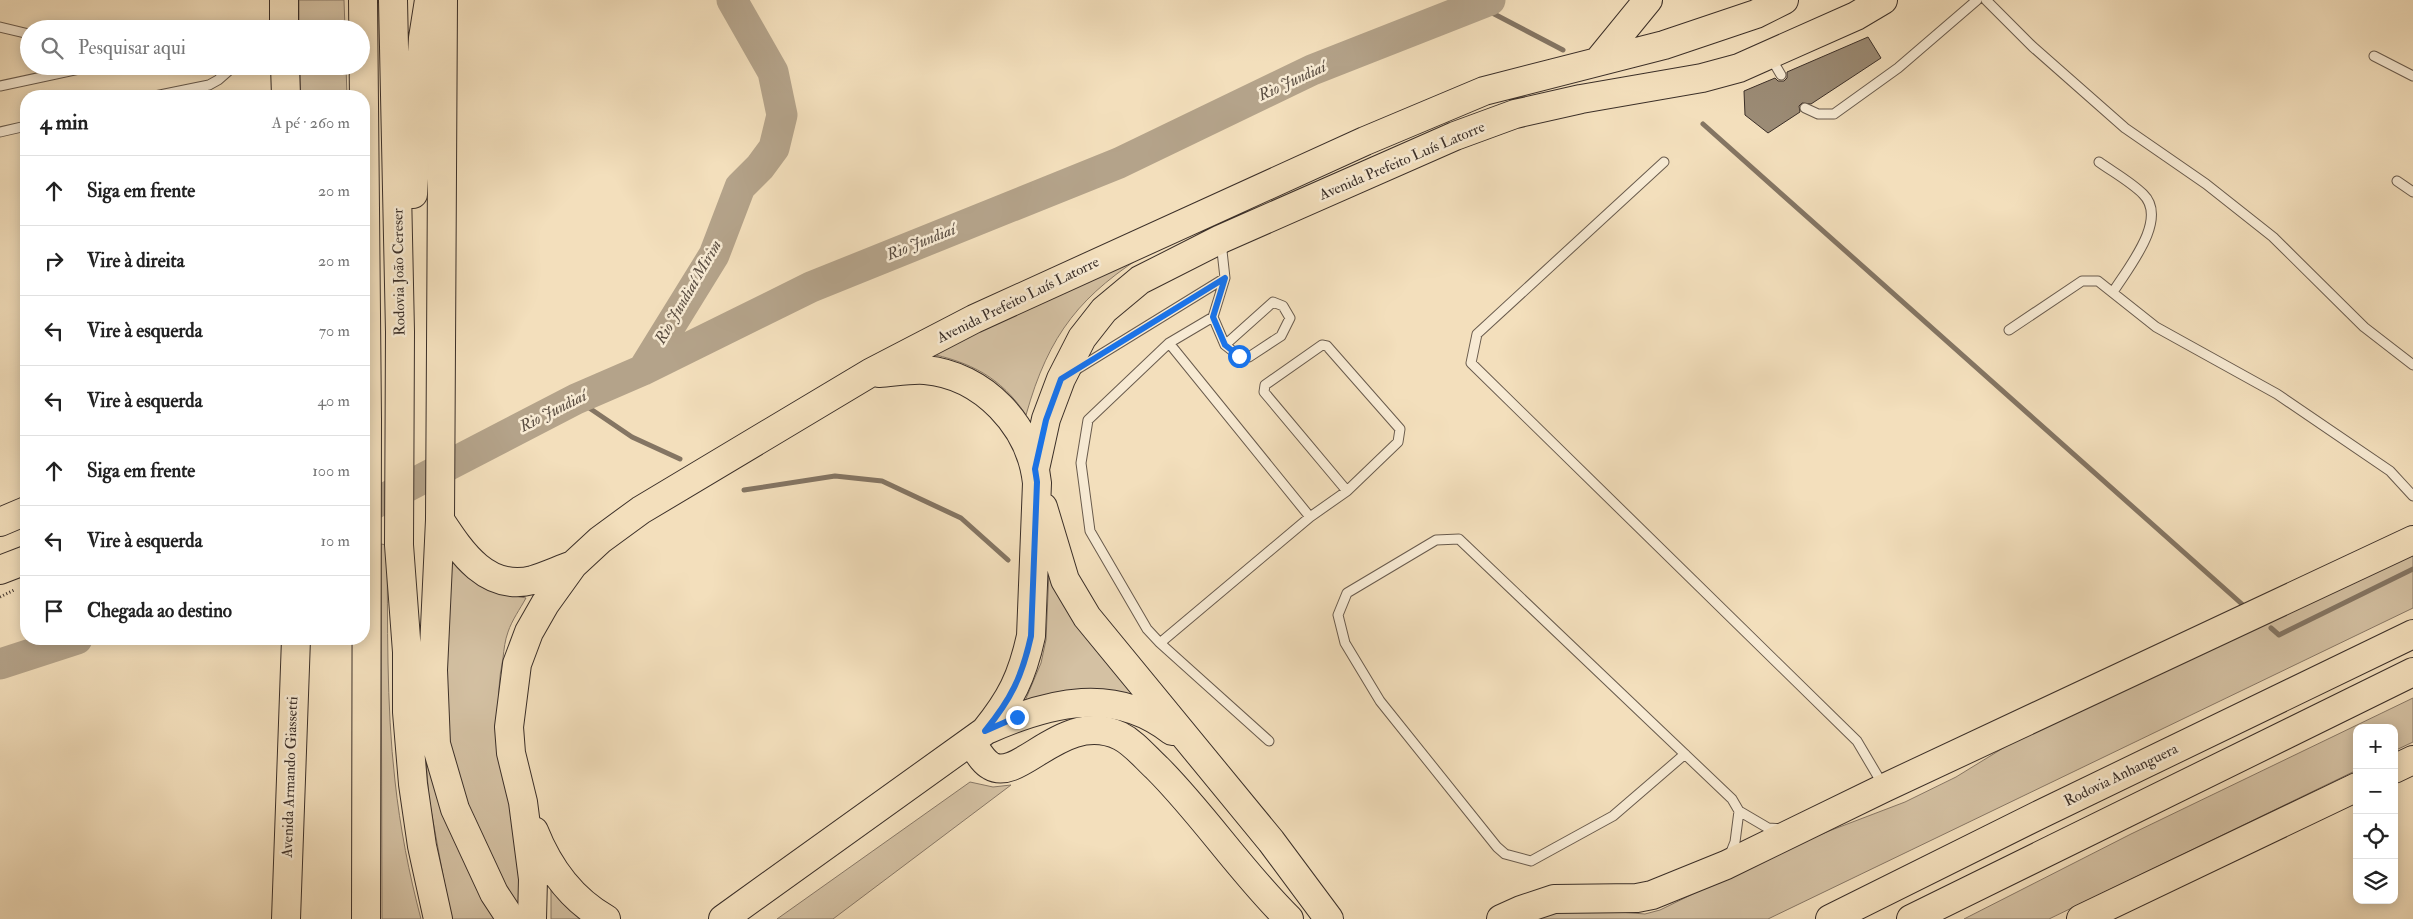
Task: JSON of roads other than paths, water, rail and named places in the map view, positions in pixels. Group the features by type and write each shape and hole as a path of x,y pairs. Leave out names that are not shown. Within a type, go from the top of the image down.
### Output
{"main road":[{"path":"284,0 284,20"},
{"path":"363,0 363,20"},
{"name":"Rodovia João Cereser","path":"393,0 400,332 399,545 407,652 407,712 413,784 422,846 438,919"},
{"path":"400,332 412,200 423,38 430,0"},
{"path":"443,0 440,520 433,670 433,711 436,744 442,770 455,808 494,893 511,919"},
{"path":"1599,60 1648,0"},
{"name":"Avenida Prefeito Luís Latorre","path":"572,565 600,540 641,510 870,373 983,315 1365,141 1484,91 1599,60 1664,45 1756,14 1784,0"},
{"path":"1814,34 1864,0"},
{"name":"Avenida Prefeito Luís Latorre","path":"978,737 1007,704 1026,660 1031,636 1036,476 1046,420 1061,379 1082,338 1104,310 1140,280 1221,239 1455,136 1515,114 1581,99 1702,78 1739,68 1775,65 1814,34 1856,16 1883,0"},
{"path":"285,75 286,90"},
{"path":"364,75 364,90"},
{"path":"870,373 926,370 956,378 978,388 996,400 1011,418 1036,476 1059,564 1075,598 1087,617 1276,848 1329,919"},
{"path":"440,520 466,557 479,569 498,579 532,580 572,565"},
{"path":"1501,919 1554,899 1637,898 1652,896 1726,865 1884,788 2413,540"},
{"path":"0,570 20,562"},
{"path":"532,919 532,880 523,802 511,753 510,728 517,664 529,632 545,604 572,565"},
{"path":"2324,678 2413,624"},
{"name":"Rodovia Anhanguera","path":"1830,919 2041,814 2413,634"},
{"name":"Avenida Armando Giassetti","path":"286,918 296,645"},
{"path":"366,645 366,919"},
{"path":"1911,919 2413,672"},
{"path":"722,918 978,737 1017,717 1077,702 1127,708 1147,714 1196,749"},
{"path":"978,737 990,766 1002,769 1015,766 1063,736 1084,729 1101,729 1120,736 1135,746 1178,789 1238,862 1289,919"},
{"path":"2398,767 2413,760"},
{"path":"2081,919 2353,789"},
{"path":"523,802 542,851 566,888 587,908 606,919"}],"lane":[{"path":"1805,108 1818,114 1834,114 1898,68 1977,0"},
{"path":"1986,0 2033,47 2125,128 2206,184 2273,237 2364,327 2413,365"},
{"path":"1,28 20,32"},
{"path":"2374,56 2413,76"},
{"path":"0,86 51,75"},
{"path":"184,90 209,85 224,75"},
{"path":"0,132 20,127"},
{"path":"1664,162 1476,334 1471,363 1857,741 1884,788"},
{"path":"2099,162 2144,194 2153,209 2153,220 2145,239 2113,292"},
{"path":"2397,181 2413,192"},
{"path":"1221,239 1225,278 1213,317 1225,345 1239,356 1250,357 1281,336 1290,318 1282,306 1273,302 1225,345"},
{"path":"1061,379 1225,278"},
{"path":"2009,330 2082,281 2098,280 2156,327 2276,394 2382,466 2413,495"},
{"path":"1213,317 1169,342 1088,420 1081,463 1090,531 1147,629 1160,643 1269,741"},
{"path":"1169,342 1310,517"},
{"path":"1160,643 1310,517 1347,491 1398,442 1400,429 1327,346 1322,344 1265,385 1264,392 1347,491"},
{"path":"1685,754 1613,816 1531,861 1505,854 1496,847 1459,802 1380,701 1346,642 1338,615 1347,592 1436,540 1460,538 1732,799 1739,811 1768,828 1800,830"},
{"path":"1726,865 1735,842 1739,811"}],"waterway":[{"name":"Rio Jundiaí Mirim","path":"643,370 714,255 740,187 760,167 774,148 782,115 773,72 732,0"},
{"name":"Rio Jundiaí","path":"370,506 576,399 643,370 811,287 1119,163 1312,70 1490,0"},
{"path":"1477,5 1563,50"},
{"path":"1703,124 2243,605"},
{"path":"576,399 632,437 680,459"},
{"path":"744,490 835,476 882,481 961,518 1008,560"},
{"path":"2271,628 2279,635 2413,569"},
{"name":"Rio Jundiaí","path":"0,664 59,645"}]}
